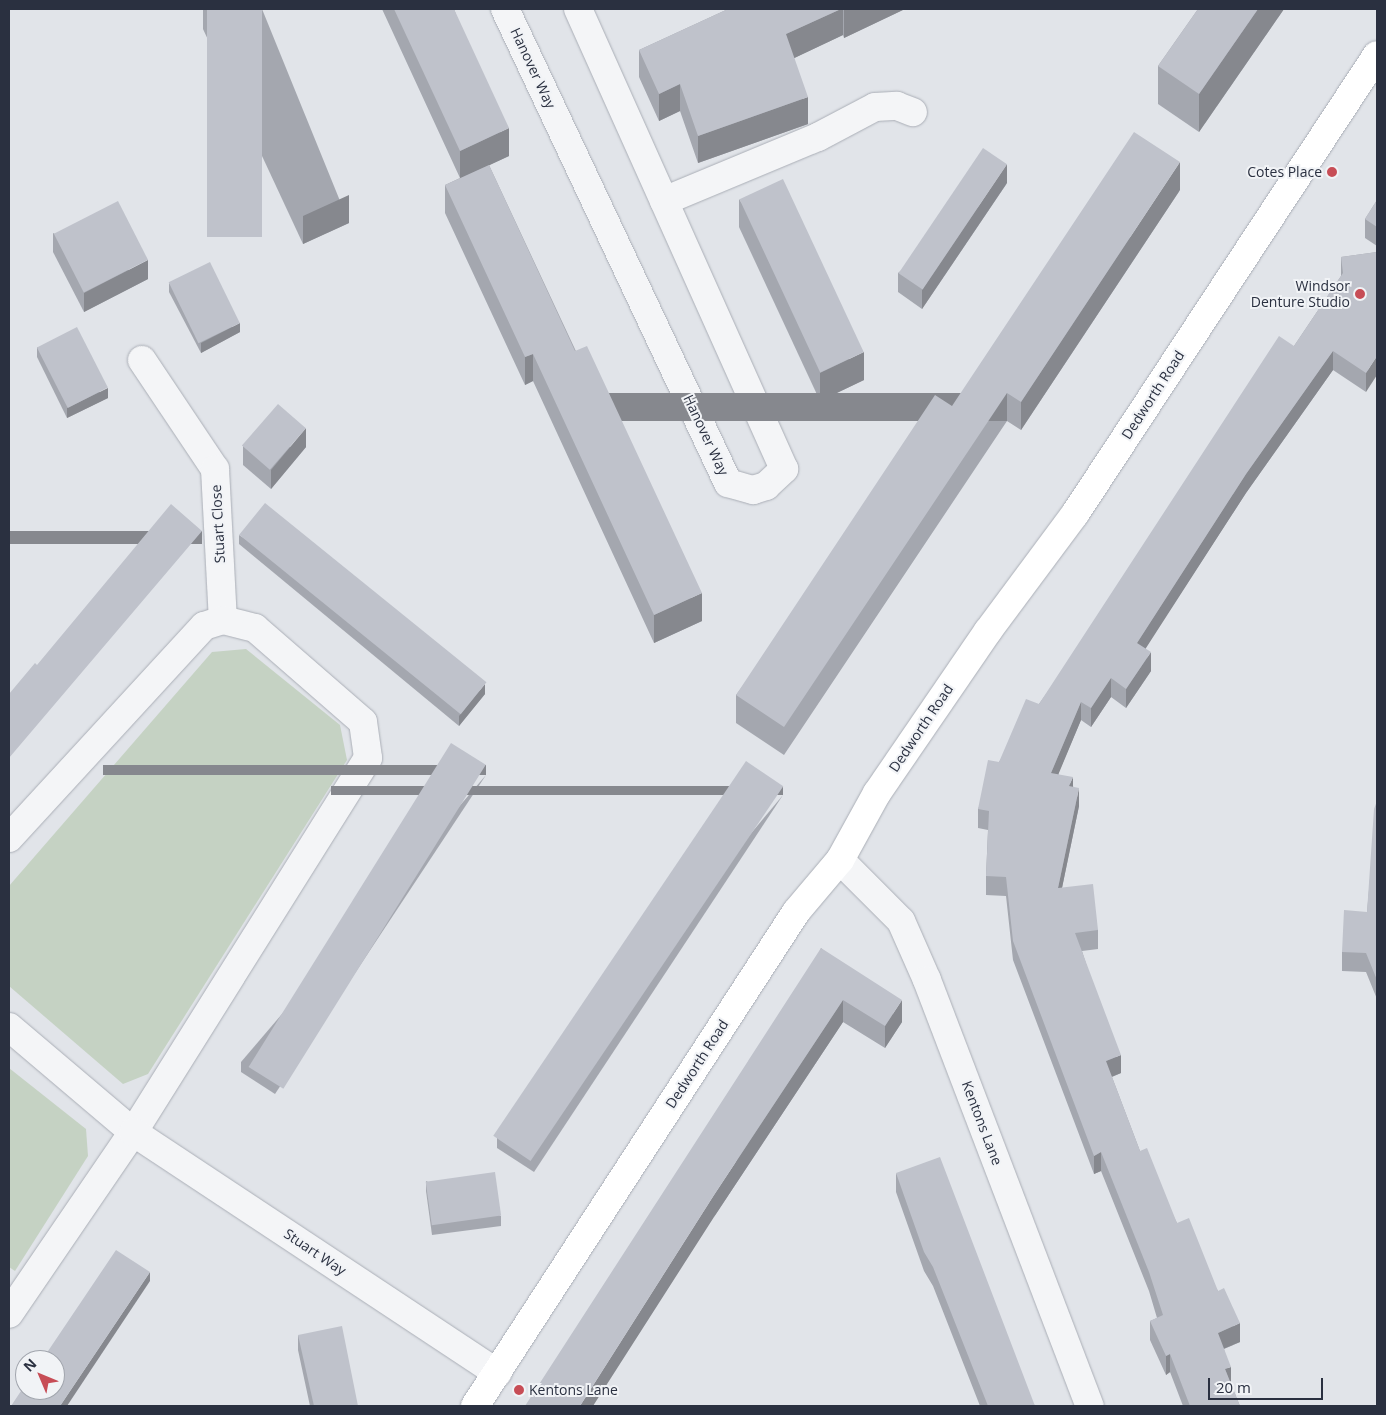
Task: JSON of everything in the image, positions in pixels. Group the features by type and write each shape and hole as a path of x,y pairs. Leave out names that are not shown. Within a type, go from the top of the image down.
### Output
{"main road":[{"name":"Dedworth Road","path":"475,1406 796,912 840,860 877,793 988,631 1075,514 1377,55"}],"street":[{"name":"Hanover Way","path":"505,9 728,482 753,490 766,486 784,469 578,9"},
{"path":"664,200 818,137 875,107 897,106 913,112"},
{"name":"Stuart Close","path":"142,360 215,469 223,620"},
{"path":"9,838 204,626 223,620 256,628 363,722 368,758 133,1132 9,1314"},
{"name":"Kentons Lane","path":"840,860 901,921 927,980 1090,1406"},
{"name":"Stuart Way","path":"9,1028 133,1132 497,1373"}],"green space":[{"path":"246,649 340,725 347,760 148,1074 123,1084 9,986 9,886 212,652"},
{"path":"9,1068 86,1129 88,1156 15,1271 9,1267"}],"building":[{"path":"207,9 262,9 262,237 207,237"},
{"path":"394,9 454,9 509,128 460,151"},
{"path":"728,9 841,9 786,34 808,97 698,136 680,84 659,94 639,50"},
{"path":"1198,9 1258,9 1199,94 1158,66"},
{"path":"1134,132 1180,162 1021,402 1007,393 784,727 736,695 935,395 952,406"},
{"path":"983,148 1007,164 923,289 899,273"},
{"path":"489,165 575,351 587,346 702,593 654,615 533,354 525,357 445,185"},
{"path":"783,179 864,352 820,372 739,199"},
{"path":"1377,200 1377,227 1365,219"},
{"path":"118,201 148,260 84,292 54,234"},
{"path":"1377,252 1377,356 1366,373 1333,351 1246,474 1137,643 1151,652 1126,689 1111,678 1091,708 1081,702 1051,773 1073,777 1069,786 1079,788 1058,888 1093,884 1098,930 1075,933 1121,1055 1106,1061 1140,1151 1147,1148 1177,1223 1189,1218 1218,1291 1224,1288 1240,1323 1218,1333 1231,1367 1225,1369 1240,1406 1190,1406 1170,1354 1166,1356 1150,1321 1163,1315 1149,1272 1101,1152 1094,1156 1013,941 1006,877 986,876 989,811 978,809 988,760 999,762 1026,699 1039,704 1279,336 1294,346 1343,273 1341,257"},
{"path":"210,262 240,323 198,343 169,282"},
{"path":"77,327 108,388 68,408 37,347"},
{"path":"278,404 306,428 270,470 242,446"},
{"path":"265,503 486,682 461,714 239,535"},
{"path":"171,504 202,531 9,758 9,694 35,663 37,665"},
{"path":"451,743 486,765 283,1089 249,1067"},
{"path":"746,761 783,786 531,1161 493,1136"},
{"path":"1377,801 1377,980 1366,953 1342,952 1344,910 1367,912 1374,809"},
{"path":"821,948 902,1000 885,1026 843,1000 714,1195 580,1406 525,1406"},
{"path":"940,1157 1035,1406 988,1406 933,1267 924,1252 896,1173"},
{"path":"495,1172 501,1216 432,1225 426,1182"},
{"path":"116,1250 150,1272 65,1399 65,1350 49,1350"},
{"path":"342,1326 358,1406 314,1406 298,1335"},
{"path":"15,1400 64,1400 60,1406 11,1406"}],"place":[{"name":"Cotes Place","path":"1332,172"},
{"name":"Windsor Denture Studio","path":"1360,294"},
{"name":"Kentons Lane","path":"519,1390"}]}
